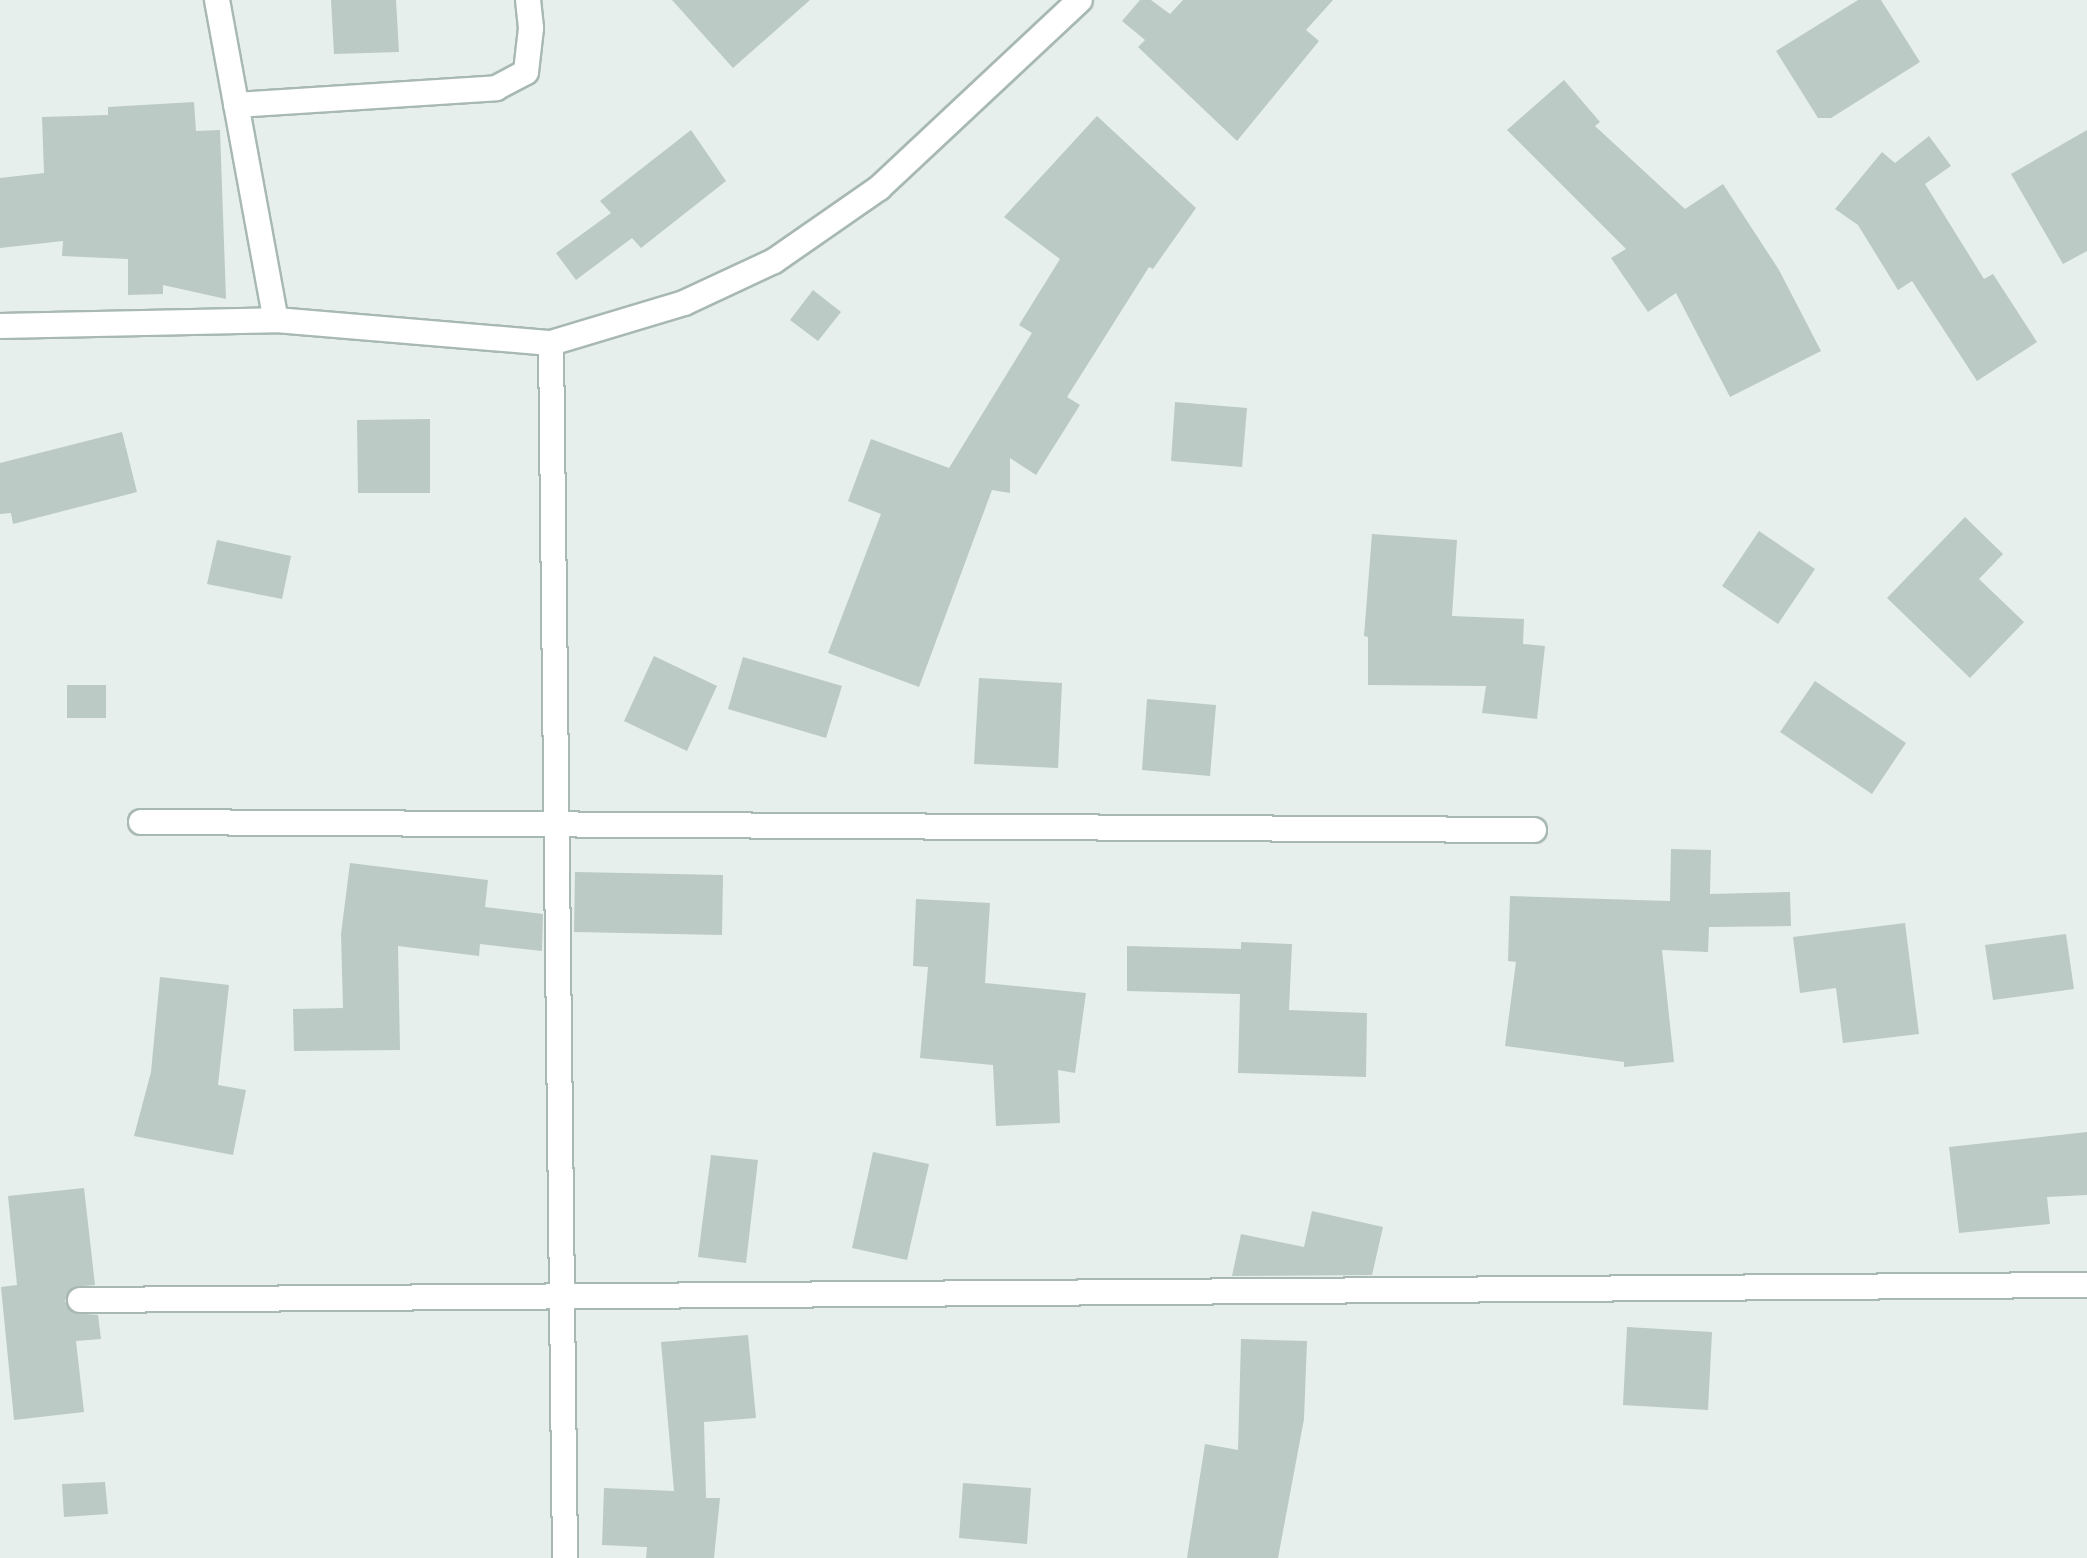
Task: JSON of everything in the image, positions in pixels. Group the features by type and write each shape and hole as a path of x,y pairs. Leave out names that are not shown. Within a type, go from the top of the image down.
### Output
{"street":[{"path":"217,0 276,320"},
{"path":"236,105 496,88 526,72 531,28 528,0"},
{"path":"0,326 276,320 551,343 684,303 774,261 879,188 1080,0"},
{"path":"551,343 565,1558"},
{"path":"141,822 556,821 1534,830"},
{"path":"80,1300 561,1294 2087,1285"}],"building":[{"path":"331,0 396,0 399,52 334,54"},
{"path":"672,0 810,0 733,68"},
{"path":"1140,0 1151,0 1170,14 1183,0 1333,0 1306,30 1319,41 1237,141 1138,47 1145,40 1122,21"},
{"path":"1858,0 1881,0 1920,62 1831,118 1818,118 1776,51"},
{"path":"1564,80 1600,122 1595,126 1685,209 1723,184 1779,270 1821,351 1730,397 1676,293 1648,312 1611,258 1626,249 1507,130"},
{"path":"194,102 196,131 220,130 226,299 163,285 163,294 128,295 128,259 62,256 63,241 0,248 0,178 44,173 42,117 108,115 108,107"},
{"path":"1097,116 1196,208 1153,269 1149,267 1067,397 1080,405 1036,475 1010,458 1010,493 992,490 919,687 828,653 881,514 848,501 871,439 949,468 1032,333 1019,325 1060,259 1004,217"},
{"path":"691,130 726,181 641,248 632,238 576,280 556,253 611,213 600,201"},
{"path":"2087,130 2087,251 2063,264 2011,174"},
{"path":"1929,136 1951,166 1925,184 1984,279 1993,274 2037,342 1977,381 1912,281 1898,290 1858,225 1835,209 1882,152 1895,163"},
{"path":"813,290 841,312 818,341 790,320"},
{"path":"1175,402 1247,408 1242,467 1171,461"},
{"path":"430,419 430,493 358,493 357,420"},
{"path":"122,432 137,492 13,524 11,513 0,514 0,463"},
{"path":"1965,517 2003,554 1979,579 2024,622 1970,678 1887,598"},
{"path":"1759,531 1815,569 1778,624 1722,586"},
{"path":"1372,534 1457,540 1452,616 1524,619 1523,644 1545,646 1537,719 1482,713 1486,686 1368,685 1368,637 1364,636"},
{"path":"217,540 291,556 282,599 207,584"},
{"path":"654,656 717,686 687,751 624,721"},
{"path":"743,657 842,686 826,738 728,709"},
{"path":"979,678 1062,683 1058,768 974,764"},
{"path":"1815,681 1906,743 1872,794 1780,732"},
{"path":"67,685 106,685 106,718 67,718"},
{"path":"1147,699 1216,705 1210,776 1142,770"},
{"path":"1671,849 1711,850 1710,894 1790,892 1791,926 1709,927 1708,952 1662,950 1674,1062 1624,1067 1624,1062 1505,1046 1516,962 1508,961 1510,896 1670,901"},
{"path":"350,863 488,880 485,907 543,914 542,951 480,944 479,956 398,946 400,1050 294,1051 293,1009 343,1008 341,934"},
{"path":"575,872 723,875 722,935 574,932"},
{"path":"916,899 990,903 985,983 1086,993 1075,1073 1058,1070 1060,1123 996,1126 993,1065 920,1058 928,967 913,966"},
{"path":"1905,923 1919,1034 1843,1043 1836,988 1800,993 1793,937"},
{"path":"2066,934 2074,989 1993,1000 1985,945"},
{"path":"1241,942 1292,944 1289,1010 1367,1013 1366,1077 1238,1073 1240,994 1127,991 1127,946 1241,949"},
{"path":"160,977 229,985 218,1085 246,1090 233,1155 134,1136 151,1072"},
{"path":"2087,1132 2087,1195 2047,1197 2050,1224 1959,1233 1949,1147"},
{"path":"873,1152 929,1164 907,1260 852,1248"},
{"path":"711,1155 758,1160 746,1263 698,1257"},
{"path":"84,1188 95,1285 73,1287 65,1301 73,1313 98,1315 101,1339 76,1341 84,1412 14,1420 1,1287 17,1285 8,1196"},
{"path":"1312,1211 1383,1227 1372,1275 1232,1276 1241,1234 1304,1247"},
{"path":"1627,1327 1712,1332 1708,1410 1623,1405"},
{"path":"748,1335 756,1418 704,1422 706,1498 720,1498 714,1558 646,1558 647,1547 602,1545 604,1488 674,1491 661,1342"},
{"path":"1241,1339 1307,1341 1304,1419 1278,1558 1187,1558 1205,1444 1238,1450"},
{"path":"105,1482 108,1514 64,1517 62,1484"},
{"path":"963,1483 1031,1488 1027,1544 959,1538"}]}
